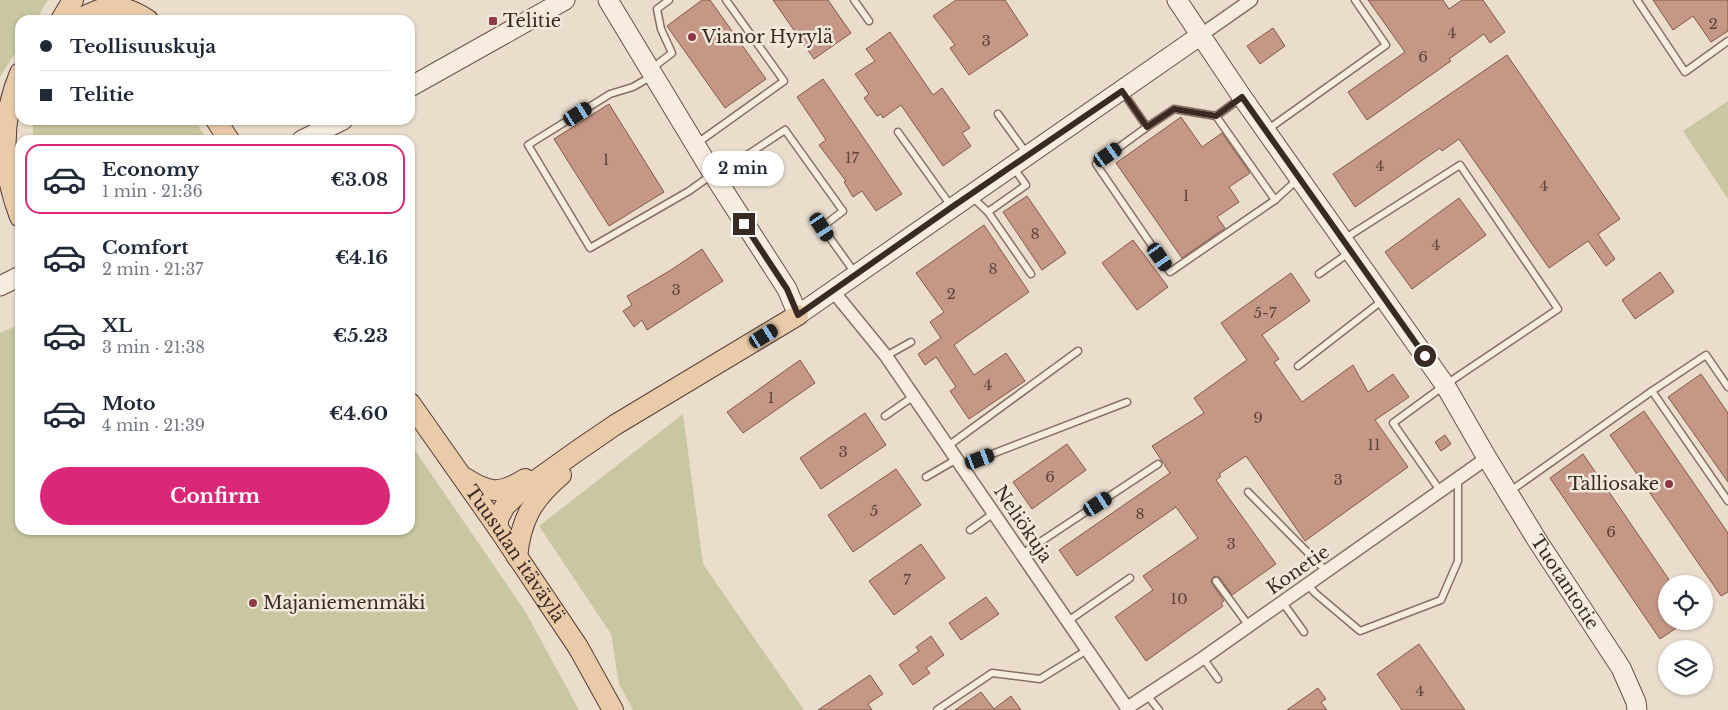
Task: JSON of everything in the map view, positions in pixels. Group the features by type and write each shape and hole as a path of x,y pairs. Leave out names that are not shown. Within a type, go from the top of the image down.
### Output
{"main road":[{"path":"64,15 73,0"},
{"path":"135,0 145,15"},
{"path":"87,15 108,8 123,7 134,10 141,15"},
{"path":"15,86 10,98 2,137 5,166 15,204"},
{"path":"498,528 498,519 501,512 521,491 615,425 798,315"},
{"path":"461,476 478,487 489,491 511,487 612,421 644,408"},
{"path":"517,557 523,524 535,502 548,487 581,458 628,423 644,408"},
{"name":"Tuusulan itäväylä","path":"415,410 498,528 578,647 614,710"}],"street":[{"path":"415,84 565,0"},
{"path":"608,0 695,145 787,289 798,315 1251,0"},
{"path":"1177,0 1201,35"},
{"name":"Tuotantotie","path":"1201,35 1242,97 1445,385 1508,493 1622,668 1636,702 1637,710"},
{"path":"312,135 333,125"},
{"path":"0,286 15,278"},
{"name":"Neliökuja","path":"833,291 886,356 1128,709"},
{"name":"Konetie","path":"1128,709 1283,603 1487,458"}],"lane":[{"path":"669,0 657,9 661,29 672,53 634,88 610,94 528,145 590,248 688,191 713,174 738,162 785,130 843,211 822,227 856,274"},
{"path":"695,145 784,81 726,0"},
{"path":"854,0 869,21"},
{"path":"1266,130 1386,45 1355,0"},
{"path":"1637,0 1685,72 1728,41"},
{"path":"1122,91 1147,127"},
{"path":"1216,116 1242,97"},
{"path":"1275,200 1216,116 1174,109 1096,164 1170,272 1275,200 1300,178"},
{"path":"988,212 1026,184 1020,161 998,114"},
{"path":"898,132 952,207"},
{"path":"1319,274 1347,245 1460,165 1558,309 1445,385 1393,423 1441,492"},
{"path":"970,195 988,212 1031,274"},
{"path":"1298,366 1384,299"},
{"path":"886,356 911,342"},
{"path":"948,446 1078,351"},
{"path":"1508,493 1706,355 1728,387"},
{"path":"1652,391 1728,501"},
{"path":"885,416 914,396"},
{"path":"926,477 959,462 1127,402"},
{"path":"1022,554 1158,464"},
{"path":"1308,584 1360,631 1441,600 1458,561 1458,480"},
{"path":"1248,492 1327,572"},
{"path":"970,530 994,513"},
{"path":"1068,621 1130,578"},
{"path":"1216,582 1249,626"},
{"path":"1283,603 1304,632"},
{"path":"937,710 992,673 1040,679 1087,650"},
{"path":"1203,658 1218,679"},
{"path":"1147,695 1159,710"}],"shaded area":[{"path":"0,0 48,0 39,15 15,15 15,53 0,77"},
{"path":"1728,101 1728,199 1683,131"},
{"path":"33,125 197,125 204,135 33,135"},
{"path":"15,326 15,535 415,535 415,450 525,611 579,710 0,710 0,333"},
{"path":"683,414 703,564 804,710 633,710 619,684 611,634 539,526"}],"building":[{"path":"702,0 710,0 766,79 725,108 667,26"},
{"path":"773,0 828,0 851,33 814,59"},
{"path":"956,0 1005,0 1028,35 969,75 950,48 955,45 933,16"},
{"path":"1368,0 1443,0 1449,9 1462,0 1483,0 1505,32 1490,43 1484,34 1449,59 1451,61 1367,120 1348,92 1405,52"},
{"path":"1653,0 1728,0 1728,31 1711,42 1693,16 1673,30"},
{"path":"1273,28 1285,46 1260,64 1247,46"},
{"path":"890,32 933,95 942,88 970,128 962,133 971,146 943,166 901,105 883,118 881,114 877,116 864,98 869,94 855,74 875,61 866,49"},
{"path":"1507,55 1620,219 1598,234 1615,259 1606,266 1588,241 1549,268 1459,139 1442,151 1440,148 1355,207 1333,174"},
{"path":"823,79 902,194 876,211 862,191 853,197 844,182 846,181 819,145 826,140 797,97"},
{"path":"609,104 664,192 609,226 554,139"},
{"path":"1181,117 1202,147 1222,133 1250,173 1229,187 1239,202 1217,217 1225,228 1182,258 1116,163"},
{"path":"1027,196 1066,253 1042,270 1003,212"},
{"path":"1459,198 1486,235 1412,289 1385,252"},
{"path":"984,225 1029,292 954,345 974,375 1006,353 1025,381 969,419 950,391 956,387 936,357 925,365 918,354 941,338 930,322 944,312 916,273"},
{"path":"1133,240 1168,287 1137,310 1102,263"},
{"path":"702,249 723,281 647,330 642,320 634,327 623,311 632,305 627,296"},
{"path":"1660,272 1674,292 1635,319 1622,300"},
{"path":"1291,273 1310,301 1262,335 1279,359 1274,362 1302,402 1353,365 1368,392 1393,374 1409,397 1375,420 1408,467 1305,541 1246,456 1219,474 1221,476 1216,480 1276,564 1232,595 1220,578 1213,577 1211,582 1224,601 1221,603 1223,606 1146,661 1115,617 1153,590 1143,576 1198,538 1176,507 1077,576 1059,550 1170,473 1152,446 1204,413 1194,398 1247,360 1221,323"},
{"path":"800,360 815,383 743,433 727,412"},
{"path":"1701,374 1728,413 1728,482 1668,397"},
{"name":"Talliosake","path":"1644,411 1728,533 1728,592 1721,596 1713,584 1713,575 1707,575 1610,435"},
{"path":"865,413 886,445 821,489 800,458"},
{"path":"1445,435 1451,444 1441,451 1435,442"},
{"path":"1067,444 1086,470 1032,509 1013,482"},
{"path":"1583,454 1666,575 1658,575 1658,630 1674,630 1660,639 1550,478"},
{"path":"896,469 921,505 853,552 828,515"},
{"path":"921,544 945,578 894,615 869,581"},
{"path":"986,597 999,614 961,640 949,623"},
{"path":"931,636 944,655 926,668 930,673 913,685 899,665 919,651 916,647"},
{"path":"1419,644 1465,710 1402,710 1377,674"},
{"path":"870,675 883,694 868,704 872,710 818,710"},
{"path":"1318,688 1326,699 1321,702 1327,710 1287,710"},
{"path":"981,692 994,709 1011,696 1021,710 955,710"}],"place":[{"name":"Telitie","path":"493,21"},
{"name":"Vianor Hyrylä","path":"692,37"},
{"name":"Talliosake","path":"1669,484"},
{"name":"Majaniemenmäki","path":"253,603"}],"route":[{"path":"744,224 787,289 798,315 1122,91 1147,127 1174,109 1216,116 1242,97 1425,356"}]}
